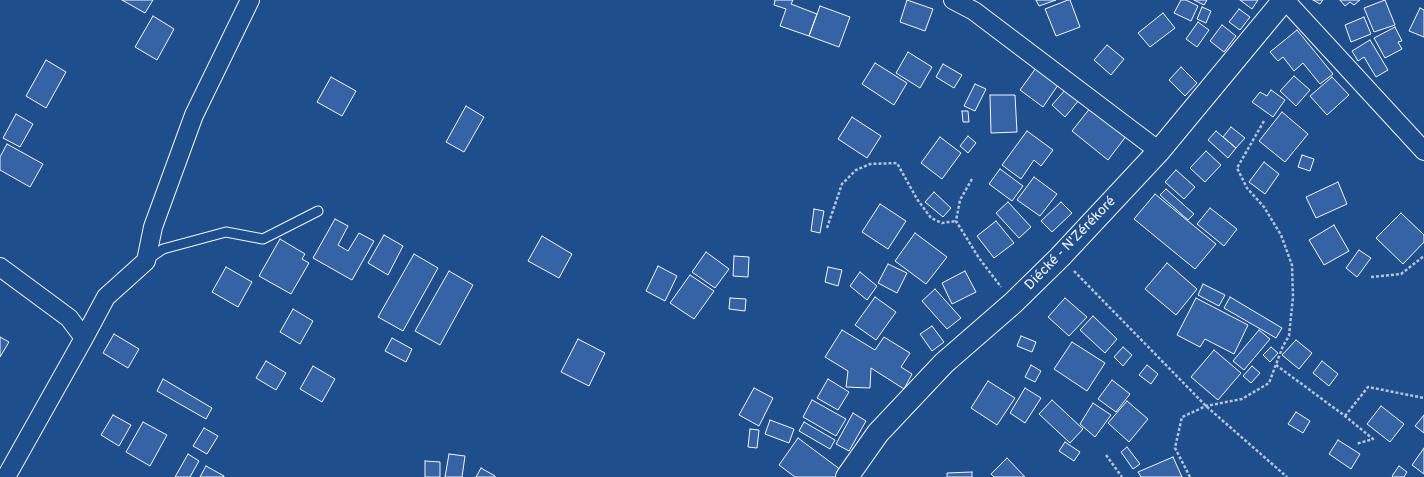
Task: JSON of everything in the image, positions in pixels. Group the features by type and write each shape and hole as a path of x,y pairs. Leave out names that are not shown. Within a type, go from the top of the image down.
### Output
{"highway":[{"name":"Diécké - N'Zérékoré","path":"846,477 878,433 944,363 1014,303 1060,257 1159,151 1285,0"}],"street":[{"path":"6,477 106,297 146,261 153,227 194,115 250,0"},
{"path":"953,0 974,11 1159,151"},
{"path":"1285,0 1424,151"},
{"path":"0,267 69,318 84,338"}],"lane":[{"path":"146,261 163,249 226,232 263,239 318,211"}],"path":[{"path":"1190,477 1175,448 1182,417 1206,406 1242,399 1269,383 1283,346 1289,336 1293,297 1292,265 1281,235 1264,207 1247,188 1237,168 1264,121"},
{"path":"827,228 842,184 856,170 870,164 897,163 917,199 931,218 942,223 956,220"},
{"path":"972,179 960,200 956,220 979,258 1014,303"},
{"path":"1371,277 1401,274 1424,256"},
{"path":"1060,257 1206,406 1287,477"},
{"path":"1276,365 1345,416 1373,439 1356,444"},
{"path":"1345,416 1368,387 1424,398"},
{"path":"1106,455 1122,477"}],"building":[{"path":"122,0 153,0 145,13"},
{"path":"775,0 793,0 791,4 817,14 809,36 780,26 786,9 774,5"},
{"path":"907,0 933,9 925,31 900,22"},
{"path":"1036,0 1056,0 1039,6"},
{"path":"1070,0 1080,27 1056,36 1045,9"},
{"path":"1181,0 1186,0 1198,6 1191,21 1174,13"},
{"path":"1194,0 1207,0 1204,5"},
{"path":"1240,0 1258,0 1252,9"},
{"path":"1313,0 1323,0 1320,4"},
{"path":"1340,0 1360,0 1354,5 1350,2 1345,6"},
{"path":"1385,0 1395,25 1374,32 1364,8"},
{"path":"820,6 850,17 839,47 809,36"},
{"path":"1202,7 1211,11 1206,23 1197,19"},
{"path":"1420,8 1424,10 1424,37 1409,31"},
{"path":"1239,9 1250,17 1240,30 1229,22"},
{"path":"1163,13 1175,28 1150,47 1138,33"},
{"path":"153,16 174,29 157,60 135,47"},
{"path":"1364,17 1371,34 1351,42 1345,25"},
{"path":"1198,22 1209,30 1197,47 1186,39"},
{"path":"1222,25 1236,36 1224,52 1210,41"},
{"path":"1395,27 1402,41 1398,42 1402,49 1385,58 1374,38"},
{"path":"1297,30 1333,74 1320,84 1303,63 1294,71 1283,57 1278,61 1270,52"},
{"path":"1370,40 1388,70 1376,77 1364,57 1358,61 1352,51"},
{"path":"1107,45 1124,59 1111,75 1094,60"},
{"path":"908,52 932,67 920,88 896,73"},
{"path":"46,60 66,72 46,108 26,96"},
{"path":"875,63 907,83 894,105 862,84"},
{"path":"943,64 962,75 954,88 936,77"},
{"path":"1181,67 1197,83 1185,96 1169,80"},
{"path":"1036,68 1058,85 1043,107 1020,90"},
{"path":"1294,76 1310,90 1296,106 1280,91"},
{"path":"331,77 356,91 342,116 317,102"},
{"path":"1332,77 1349,95 1327,115 1310,96"},
{"path":"975,84 986,89 975,111 964,106"},
{"path":"1066,89 1079,100 1065,117 1052,105"},
{"path":"1271,90 1285,100 1273,117 1252,102 1260,92 1267,96"},
{"path":"990,95 1015,95 1017,132 991,133"},
{"path":"466,106 484,117 464,152 446,142"},
{"path":"1091,107 1127,135 1108,160 1072,131"},
{"path":"962,111 968,111 969,122 963,122"},
{"path":"1282,112 1308,134 1285,162 1259,141"},
{"path":"16,114 33,124 20,147 3,138"},
{"path":"852,117 881,136 867,158 838,139"},
{"path":"1231,127 1245,138 1236,148 1223,137"},
{"path":"1027,131 1053,150 1041,166 1034,160 1021,179 1002,165"},
{"path":"1216,131 1236,148 1228,158 1208,140"},
{"path":"968,136 976,143 968,153 960,146"},
{"path":"940,137 961,153 942,179 921,163"},
{"path":"7,144 43,164 30,187 0,170 0,157"},
{"path":"1206,151 1221,165 1205,182 1190,168"},
{"path":"1302,155 1314,159 1310,171 1298,167"},
{"path":"1264,162 1279,174 1265,194 1249,182"},
{"path":"1000,169 1023,186 1012,201 989,184"},
{"path":"1176,170 1195,187 1184,199 1165,182"},
{"path":"1034,177 1057,194 1040,216 1017,200"},
{"path":"1338,182 1347,204 1316,218 1306,197"},
{"path":"1166,189 1194,214 1188,220 1160,195"},
{"path":"934,192 951,208 943,217 925,202"},
{"path":"1155,194 1216,244 1195,269 1134,219"},
{"path":"1008,202 1031,227 1019,238 996,213"},
{"path":"1061,202 1072,213 1052,232 1041,221"},
{"path":"880,204 906,221 888,249 862,232"},
{"path":"1210,208 1237,229 1224,246 1197,224"},
{"path":"814,209 824,211 820,233 811,231"},
{"path":"1401,213 1424,235 1424,242 1403,264 1376,238"},
{"path":"335,219 348,226 338,245 348,251 359,233 374,241 352,280 313,258"},
{"path":"996,221 1014,243 994,258 977,236"},
{"path":"1334,225 1349,251 1324,265 1309,240"},
{"path":"915,233 947,257 926,284 895,261"},
{"path":"384,235 403,246 388,275 368,263"},
{"path":"542,236 572,254 559,278 528,261"},
{"path":"280,239 305,254 302,259 309,263 291,294 259,276"},
{"path":"1359,250 1371,258 1357,277 1346,268"},
{"path":"706,252 729,269 715,288 692,272"},
{"path":"414,254 438,268 403,331 378,317"},
{"path":"734,256 749,257 748,277 733,276"},
{"path":"1167,263 1197,289 1176,315 1145,289"},
{"path":"888,264 907,273 897,293 878,283"},
{"path":"658,266 677,276 665,301 646,291"},
{"path":"226,267 252,282 238,307 212,292"},
{"path":"828,267 842,270 838,286 825,282"},
{"path":"449,271 473,285 440,345 415,331"},
{"path":"965,271 976,292 952,304 942,283"},
{"path":"860,272 877,286 867,300 850,286"},
{"path":"690,275 714,291 694,319 670,303"},
{"path":"1203,284 1225,295 1219,306 1198,295"},
{"path":"935,289 961,318 947,329 922,301"},
{"path":"875,297 896,312 876,340 855,325"},
{"path":"1230,297 1282,328 1276,338 1224,308"},
{"path":"730,298 746,299 745,311 729,309"},
{"path":"1065,298 1087,317 1069,336 1048,317"},
{"path":"1196,298 1248,325 1234,354 1205,339 1200,347 1177,335"},
{"path":"293,309 313,321 300,344 280,332"},
{"path":"1093,316 1117,339 1105,353 1080,330"},
{"path":"932,326 944,342 932,351 920,334"},
{"path":"842,330 875,350 884,337 910,353 901,367 912,374 904,389 871,368 870,388 846,387 848,371 825,357"},
{"path":"1259,330 1270,339 1244,370 1233,361"},
{"path":"114,334 139,349 128,368 103,353"},
{"path":"1021,336 1036,342 1032,352 1017,346"},
{"path":"0,337 9,342 0,357"},
{"path":"392,338 412,349 406,362 385,351"},
{"path":"578,339 605,353 589,386 561,372"},
{"path":"1296,340 1312,353 1299,369 1282,355"},
{"path":"1072,342 1105,363 1087,391 1054,369"},
{"path":"1123,347 1132,355 1123,366 1114,357"},
{"path":"1271,347 1278,353 1270,362 1263,355"},
{"path":"1214,350 1241,373 1218,400 1191,377"},
{"path":"266,361 286,373 276,390 256,378"},
{"path":"1322,361 1338,374 1329,386 1313,373"},
{"path":"1031,365 1041,371 1035,382 1025,377"},
{"path":"1147,365 1158,374 1151,384 1139,375"},
{"path":"313,366 335,379 322,402 300,389"},
{"path":"1252,366 1260,373 1251,383 1243,376"},
{"path":"163,379 212,408 206,419 157,391"},
{"path":"828,379 849,392 838,410 817,398"},
{"path":"1112,380 1130,394 1116,412 1098,399"},
{"path":"988,381 1015,398 997,425 971,408"},
{"path":"754,388 773,398 759,426 739,415"},
{"path":"1025,388 1041,398 1025,423 1010,413"},
{"path":"812,400 846,419 836,436 803,417"},
{"path":"1052,400 1083,429 1070,443 1039,414"},
{"path":"1127,401 1148,419 1129,442 1108,423"},
{"path":"1093,403 1111,415 1095,437 1080,424"},
{"path":"1381,406 1404,424 1390,442 1367,424"},
{"path":"1296,412 1310,421 1303,433 1288,424"},
{"path":"853,413 866,421 849,451 836,444"},
{"path":"113,415 131,425 119,446 101,435"},
{"path":"1424,415 1424,433 1415,426"},
{"path":"770,420 794,429 789,443 765,434"},
{"path":"143,422 167,435 150,466 126,452"},
{"path":"804,422 835,440 830,449 799,431"},
{"path":"204,428 218,436 207,454 193,446"},
{"path":"750,429 759,430 757,448 748,447"},
{"path":"798,438 841,470 836,477 795,477 779,465"},
{"path":"1338,440 1360,454 1351,469 1329,454"},
{"path":"1065,442 1080,452 1074,461 1059,451"},
{"path":"1127,447 1140,464 1133,469 1121,452"},
{"path":"1424,448 1424,474 1412,465"},
{"path":"188,454 199,461 190,477 175,477"},
{"path":"449,454 465,456 462,477 445,477"},
{"path":"1173,457 1182,477 1141,477 1138,472"},
{"path":"1007,458 1025,477 994,477 991,474"},
{"path":"425,461 440,462 440,477 425,477"},
{"path":"206,466 224,476 224,477 200,477"},
{"path":"1399,466 1407,472 1404,477 1393,477 1392,476"},
{"path":"481,468 495,476 495,477 476,477"},
{"path":"972,472 972,477 947,477 947,473"}]}
